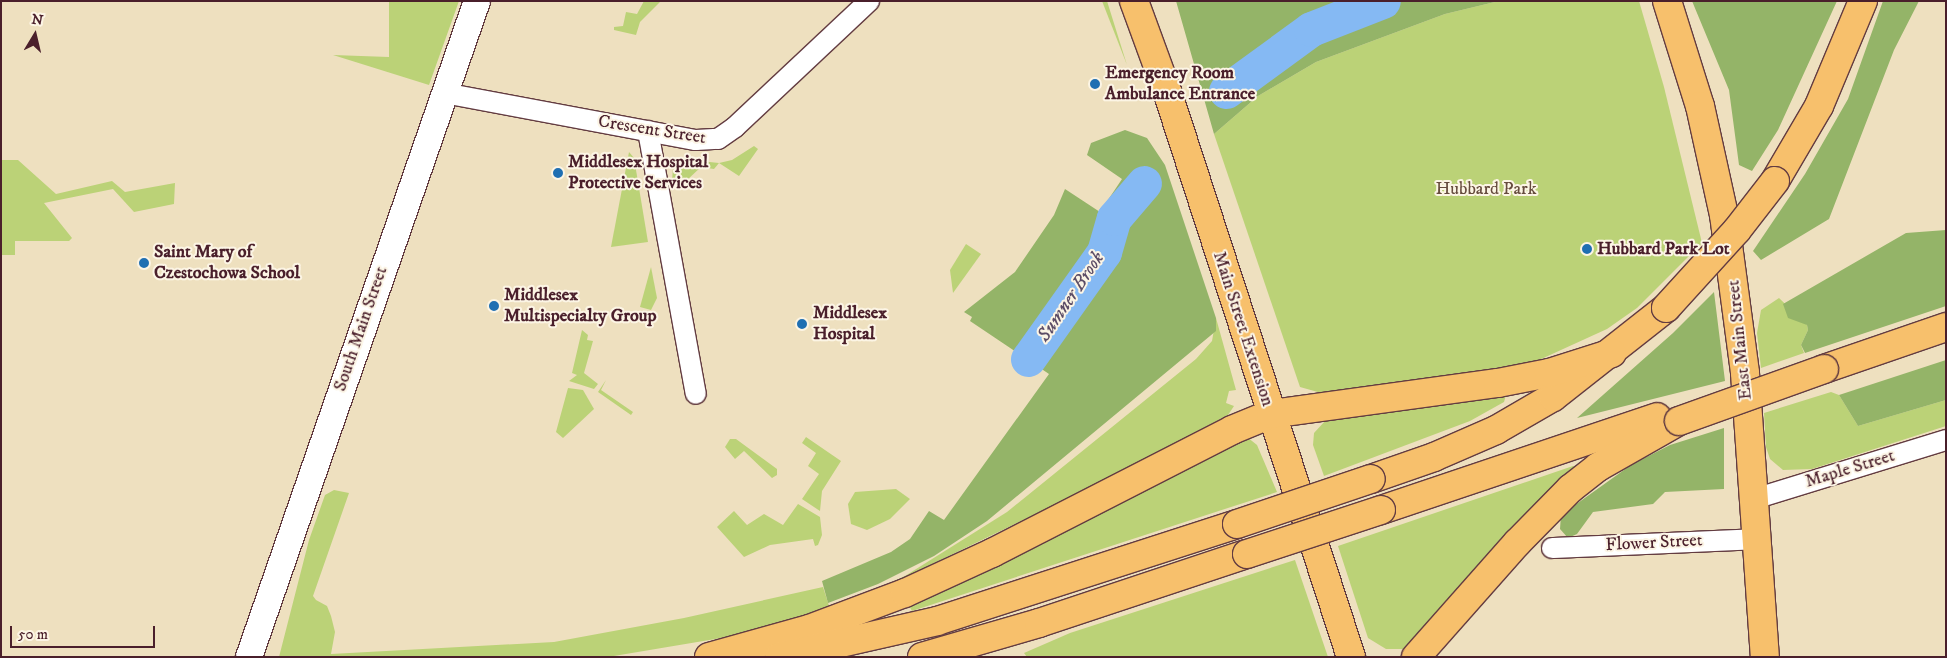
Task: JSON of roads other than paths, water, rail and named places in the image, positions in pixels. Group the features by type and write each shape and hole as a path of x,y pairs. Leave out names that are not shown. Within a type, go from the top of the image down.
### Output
{"main road":[{"name":"Main Street Extension","path":"1134,1 1167,90 1271,414 1352,657"},
{"path":"779,657 937,621 1237,524 1434,457 1496,430 1553,398 1612,353 1666,308 1737,230 1775,181 1819,106 1863,1"},
{"name":"East Main Street","path":"1668,5 1700,106 1724,215 1745,373 1765,657"},
{"path":"922,657 1039,623 1381,510 1933,335 1946,327"},
{"path":"709,657 809,629 905,593 992,553 1232,430 1271,414 1498,383 1549,373 1612,353"},
{"path":"1416,657 1517,543 1570,490 1598,467 1679,416"}],"street":[{"name":"South Main Street","path":"249,657 477,1"},
{"name":"Crescent Street","path":"444,93 696,140 723,137 869,1"},
{"path":"648,131 696,394"},
{"name":"Maple Street","path":"1754,498 1946,440"},
{"name":"Flower Street","path":"1552,548 1756,539"}],"waterway":[{"name":"Sumner Brook","path":"1226,91 1311,29 1383,1"},
{"name":"Sumner Brook","path":"1028,359 1104,252 1114,218 1144,183"}],"place":[{"name":"Emergency Room Ambulance Entrance","path":"1095,84"},
{"name":"Middlesex Hospital Protective Services","path":"558,173"},
{"name":"Hubbard Park Lot","path":"1587,249"},
{"name":"Saint Mary of Czestochowa School","path":"144,263"},
{"name":"Middlesex Multispecialty Group","path":"494,306"},
{"name":"Middlesex Hospital","path":"802,324"}],"park label":[{"name":"Hubbard Park","path":"1486,189"}]}
